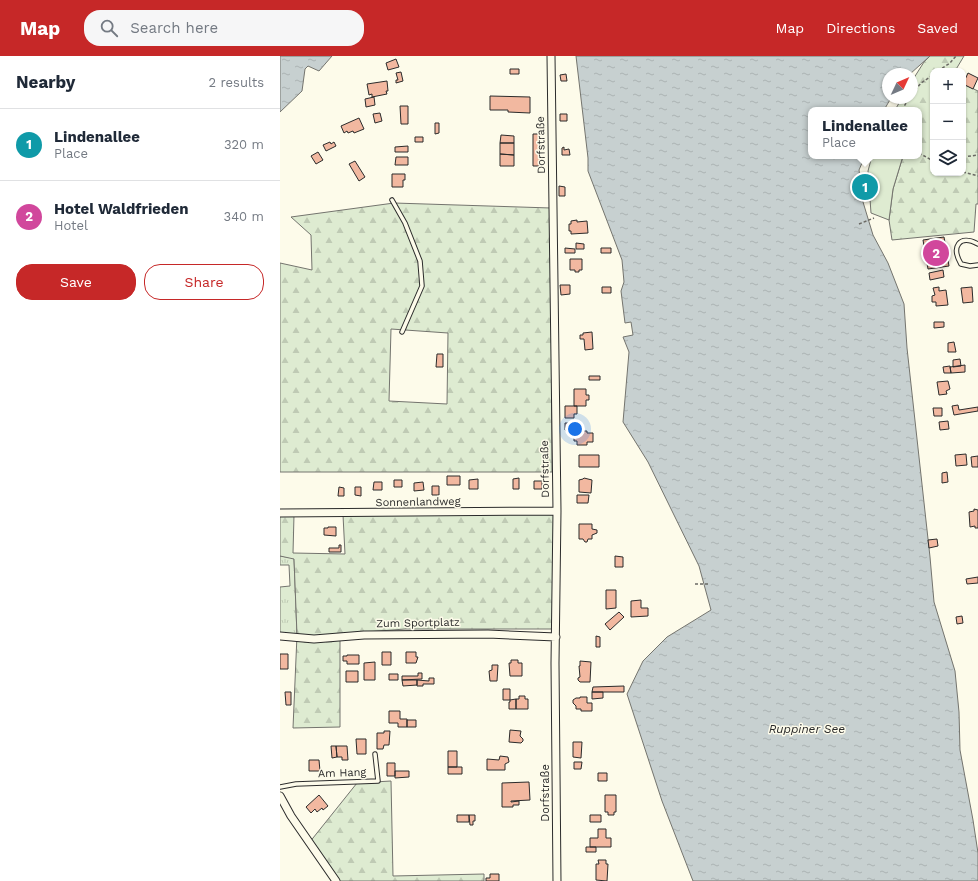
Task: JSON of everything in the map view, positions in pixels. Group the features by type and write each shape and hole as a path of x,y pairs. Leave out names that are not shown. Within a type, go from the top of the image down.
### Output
{"street":[{"name":"Dorfstraße","path":"551,56 557,511 557,881"},
{"name":"Sonnenlandweg","path":"280,513 557,511"},
{"name":"Zum Sportplatz","path":"280,636 314,639 364,635 458,634 556,637"},
{"path":"280,796 291,816 336,881"}],"lane":[{"path":"392,200 405,223 420,261 422,286 402,332"},
{"path":"978,244 965,240 960,242 956,250 956,256 960,264 970,266 978,265"},
{"name":"Am Hang","path":"280,787 296,784 378,781 376,754"}],"path":[{"path":"942,68 950,63 956,56"},
{"path":"918,87 930,77"},
{"path":"966,157 978,155"},
{"path":"966,173 978,176"},
{"path":"859,224 874,218"},
{"path":"696,584 708,584"}],"green space":[{"path":"930,56 964,56 957,68 930,68 930,176 966,176 966,85 978,91 978,204 976,204 974,232 892,240 889,220 893,189 902,159 922,159 922,107 897,107 898,104 918,104 918,72"},
{"path":"871,159 902,159 893,189 889,220 871,213 868,171"},
{"path":"394,203 551,208 552,472 280,472 280,263 312,270 311,235 291,217","holes":["391,329 448,333 447,404 389,401"]},
{"path":"556,512 554,629 405,629 340,634 340,727 293,728 297,635 294,559 280,556 280,515 294,515 293,553 345,554 343,515"},
{"path":"280,556 294,558 297,635 280,634 280,587 290,586 289,565 280,565"},
{"path":"391,781 393,876 484,874 484,881 337,881 309,843 357,783"}],"water":[{"path":"280,56 332,56 319,71 308,66 305,69 302,91 280,112"},
{"name":"Ruppiner See","path":"576,56 930,56 917,68 882,68 882,104 888,104 886,107 808,107 808,159 864,159 859,170 863,202 873,235 888,263 904,304 907,348 934,602 955,671 959,712 960,750 978,853 978,881 693,881 662,801 627,694 643,661 667,637 711,610 699,566 648,462 623,422 629,352 623,337 633,335 631,322 625,323 621,291 624,282 622,260 588,171 588,158"}],"building":[{"path":"396,59 399,67 388,70 386,63"},
{"path":"510,69 519,69 519,74 510,74"},
{"path":"401,72 403,81 396,83 396,80 398,80 396,73"},
{"path":"968,73 978,78 973,89 966,86 966,77"},
{"path":"566,74 567,81 561,81 560,75"},
{"path":"387,81 387,94 372,97 372,94 369,95 367,84"},
{"path":"490,96 530,97 530,113 508,112 508,110 490,110"},
{"path":"374,97 375,105 366,107 365,99"},
{"path":"400,106 408,106 408,124 401,124"},
{"path":"380,113 382,121 375,123 373,114"},
{"path":"560,114 567,114 567,121 560,121"},
{"path":"359,118 364,129 354,133 353,131 348,133 347,131 344,133 341,126"},
{"path":"435,123 439,123 439,133 435,134"},
{"path":"533,134 539,134 540,166 533,166"},
{"path":"501,135 514,136 514,143 500,143"},
{"path":"415,137 423,137 423,142 415,142"},
{"path":"330,142 331,144 334,142 336,146 326,151 323,145"},
{"path":"500,143 514,143 514,155 500,154"},
{"path":"408,146 408,152 395,152 395,147"},
{"path":"564,147 564,150 569,149 570,155 562,155 562,148"},
{"path":"318,152 323,160 316,164 311,156"},
{"path":"500,154 514,155 514,166 500,166"},
{"path":"396,157 408,157 408,165 395,165"},
{"path":"355,161 365,177 359,181 349,164"},
{"path":"392,174 405,174 403,187 392,187"},
{"path":"559,186 565,187 565,196 559,196"},
{"path":"577,220 577,222 587,221 588,233 571,234 571,231 569,231 569,224 571,224 571,221"},
{"path":"944,237 949,266 928,269 923,240"},
{"path":"576,243 584,244 584,249 576,249"},
{"path":"565,248 575,249 575,253 565,253"},
{"path":"601,248 611,248 611,253 601,253"},
{"path":"570,259 582,259 582,270 575,272 575,270 570,270"},
{"path":"943,270 944,277 930,280 929,273"},
{"path":"560,285 570,285 570,294 561,295"},
{"path":"602,287 611,287 611,293 602,293"},
{"path":"939,287 939,291 946,290 948,305 936,306 936,302 932,302 932,296 935,295 933,288"},
{"path":"972,287 973,302 963,303 961,288"},
{"path":"934,322 944,322 944,327 934,328"},
{"path":"592,332 593,349 585,350 584,339 580,339 580,335 583,335 583,333"},
{"path":"954,342 956,352 948,352 948,343"},
{"path":"437,354 443,354 443,367 436,367"},
{"path":"960,359 961,366 953,367 953,360"},
{"path":"965,365 965,372 951,373 950,367"},
{"path":"950,366 951,373 944,373 943,367"},
{"path":"589,376 600,376 600,380 589,380"},
{"path":"948,381 950,389 946,391 947,394 939,395 937,382"},
{"path":"574,389 586,389 586,395 589,395 589,400 586,400 586,406 574,406"},
{"path":"958,405 959,410 978,407 978,411 954,415 952,406"},
{"path":"565,406 577,406 577,414 574,414 574,418 565,418"},
{"path":"933,408 942,408 942,416 934,416"},
{"path":"948,421 949,429 940,430 939,422"},
{"path":"565,423 574,423 574,426 583,426 583,430 565,430"},
{"path":"577,431 587,431 587,433 593,433 593,442 587,442 587,445 577,445 577,441 574,441 574,436 577,436"},
{"path":"966,454 967,465 956,466 955,455"},
{"path":"579,455 599,455 599,467 579,467"},
{"path":"978,456 978,467 972,467 971,457"},
{"path":"947,472 948,482 942,483 942,473"},
{"path":"447,476 460,476 460,485 447,485"},
{"path":"519,478 519,489 513,489 513,479"},
{"path":"584,478 592,480 591,493 579,492 579,480"},
{"path":"478,479 478,489 469,489 469,480"},
{"path":"394,480 402,480 402,487 394,487"},
{"path":"534,481 542,481 542,489 534,489"},
{"path":"374,482 382,482 382,490 373,490"},
{"path":"423,482 424,490 414,491 414,483"},
{"path":"432,486 439,486 439,495 432,495"},
{"path":"339,487 344,488 344,496 338,496"},
{"path":"355,487 361,487 361,496 355,495"},
{"path":"577,495 589,495 588,503 577,503"},
{"path":"974,509 978,510 978,528 975,528 975,526 970,527 969,512 974,511"},
{"path":"579,524 592,524 592,529 597,530 597,533 592,535 592,539 588,539 587,542 583,539 579,539"},
{"path":"336,527 336,536 324,535 324,528"},
{"path":"937,539 938,546 929,548 928,540"},
{"path":"339,545 341,545 341,552 329,552 329,548 339,548"},
{"path":"615,556 623,557 623,567 615,567"},
{"path":"978,577 978,583 967,584 966,579"},
{"path":"606,590 616,590 616,608 606,609"},
{"path":"641,600 641,608 648,608 648,616 631,617 631,601"},
{"path":"619,612 624,617 610,630 605,624"},
{"path":"962,616 963,623 957,624 956,617"},
{"path":"596,636 600,637 600,647 596,647"},
{"path":"382,652 391,652 391,665 382,665"},
{"path":"406,652 416,652 416,657 418,657 416,663 406,663"},
{"path":"280,654 288,654 288,669 280,669"},
{"path":"359,655 359,664 347,664 347,661 343,661 343,656"},
{"path":"511,660 518,660 518,663 522,663 522,676 510,676 509,663 511,663"},
{"path":"580,661 591,662 590,682 580,682 578,680 580,677"},
{"path":"375,662 375,680 364,680 364,663"},
{"path":"492,665 498,665 497,681 490,681 489,671 492,670"},
{"path":"346,671 358,671 358,682 346,682"},
{"path":"418,673 422,673 422,679 402,680 402,676 418,676"},
{"path":"389,674 398,674 398,680 389,680"},
{"path":"429,678 434,678 434,684 423,684 423,686 417,686 417,680 429,681"},
{"path":"402,680 417,680 417,685 403,686"},
{"path":"624,686 624,692 592,692 593,687"},
{"path":"503,689 510,689 510,700 503,700"},
{"path":"285,692 291,692 291,705 286,705"},
{"path":"592,692 603,692 603,698 592,699"},
{"path":"519,696 525,696 525,699 528,699 528,709 516,709 516,699 519,699"},
{"path":"580,697 587,697 587,703 592,703 592,711 581,711 581,709 576,709 573,700"},
{"path":"516,699 516,709 509,709 510,700"},
{"path":"389,711 400,711 400,719 407,719 407,727 398,727 398,723 389,723"},
{"path":"407,720 416,720 416,727 407,727"},
{"path":"510,730 521,731 520,736 523,741 521,743 509,742"},
{"path":"384,731 390,731 389,745 384,745 383,749 377,749 377,733 384,733"},
{"path":"356,739 366,739 366,754 357,754"},
{"path":"573,742 582,742 581,758 573,757"},
{"path":"331,746 336,746 337,757 332,758"},
{"path":"336,746 347,746 348,760 342,760 342,757 337,757"},
{"path":"448,751 457,751 457,767 448,767"},
{"path":"500,756 508,757 509,762 505,764 505,770 487,770 487,759 499,760"},
{"path":"309,760 319,760 320,771 309,771"},
{"path":"574,762 582,762 581,769 574,769"},
{"path":"387,763 395,763 395,776 387,776"},
{"path":"448,767 462,767 462,774 448,774"},
{"path":"395,771 409,771 409,777 395,778"},
{"path":"598,773 607,773 607,781 598,781"},
{"path":"529,782 530,800 511,801 519,801 519,805 513,805 513,807 502,807 502,783"},
{"path":"319,795 328,806 317,812 315,809 311,813 306,807"},
{"path":"605,795 616,795 616,812 614,812 614,815 608,815 608,812 605,812"},
{"path":"457,815 469,815 469,822 457,822"},
{"path":"469,815 475,815 473,825 470,825"},
{"path":"590,815 601,815 601,822 590,822"},
{"path":"598,829 606,829 606,838 611,838 611,847 590,847 590,838 598,838"},
{"path":"586,847 596,847 596,852 586,852"},
{"path":"598,860 606,860 606,864 608,864 607,881 596,880 596,864 599,864"},
{"path":"490,874 499,874 499,881 486,881 486,878 490,878"}],"place":[{"name":"Lindenallee","path":"865,187"},
{"name":"Hotel Waldfrieden","path":"936,253"}]}
